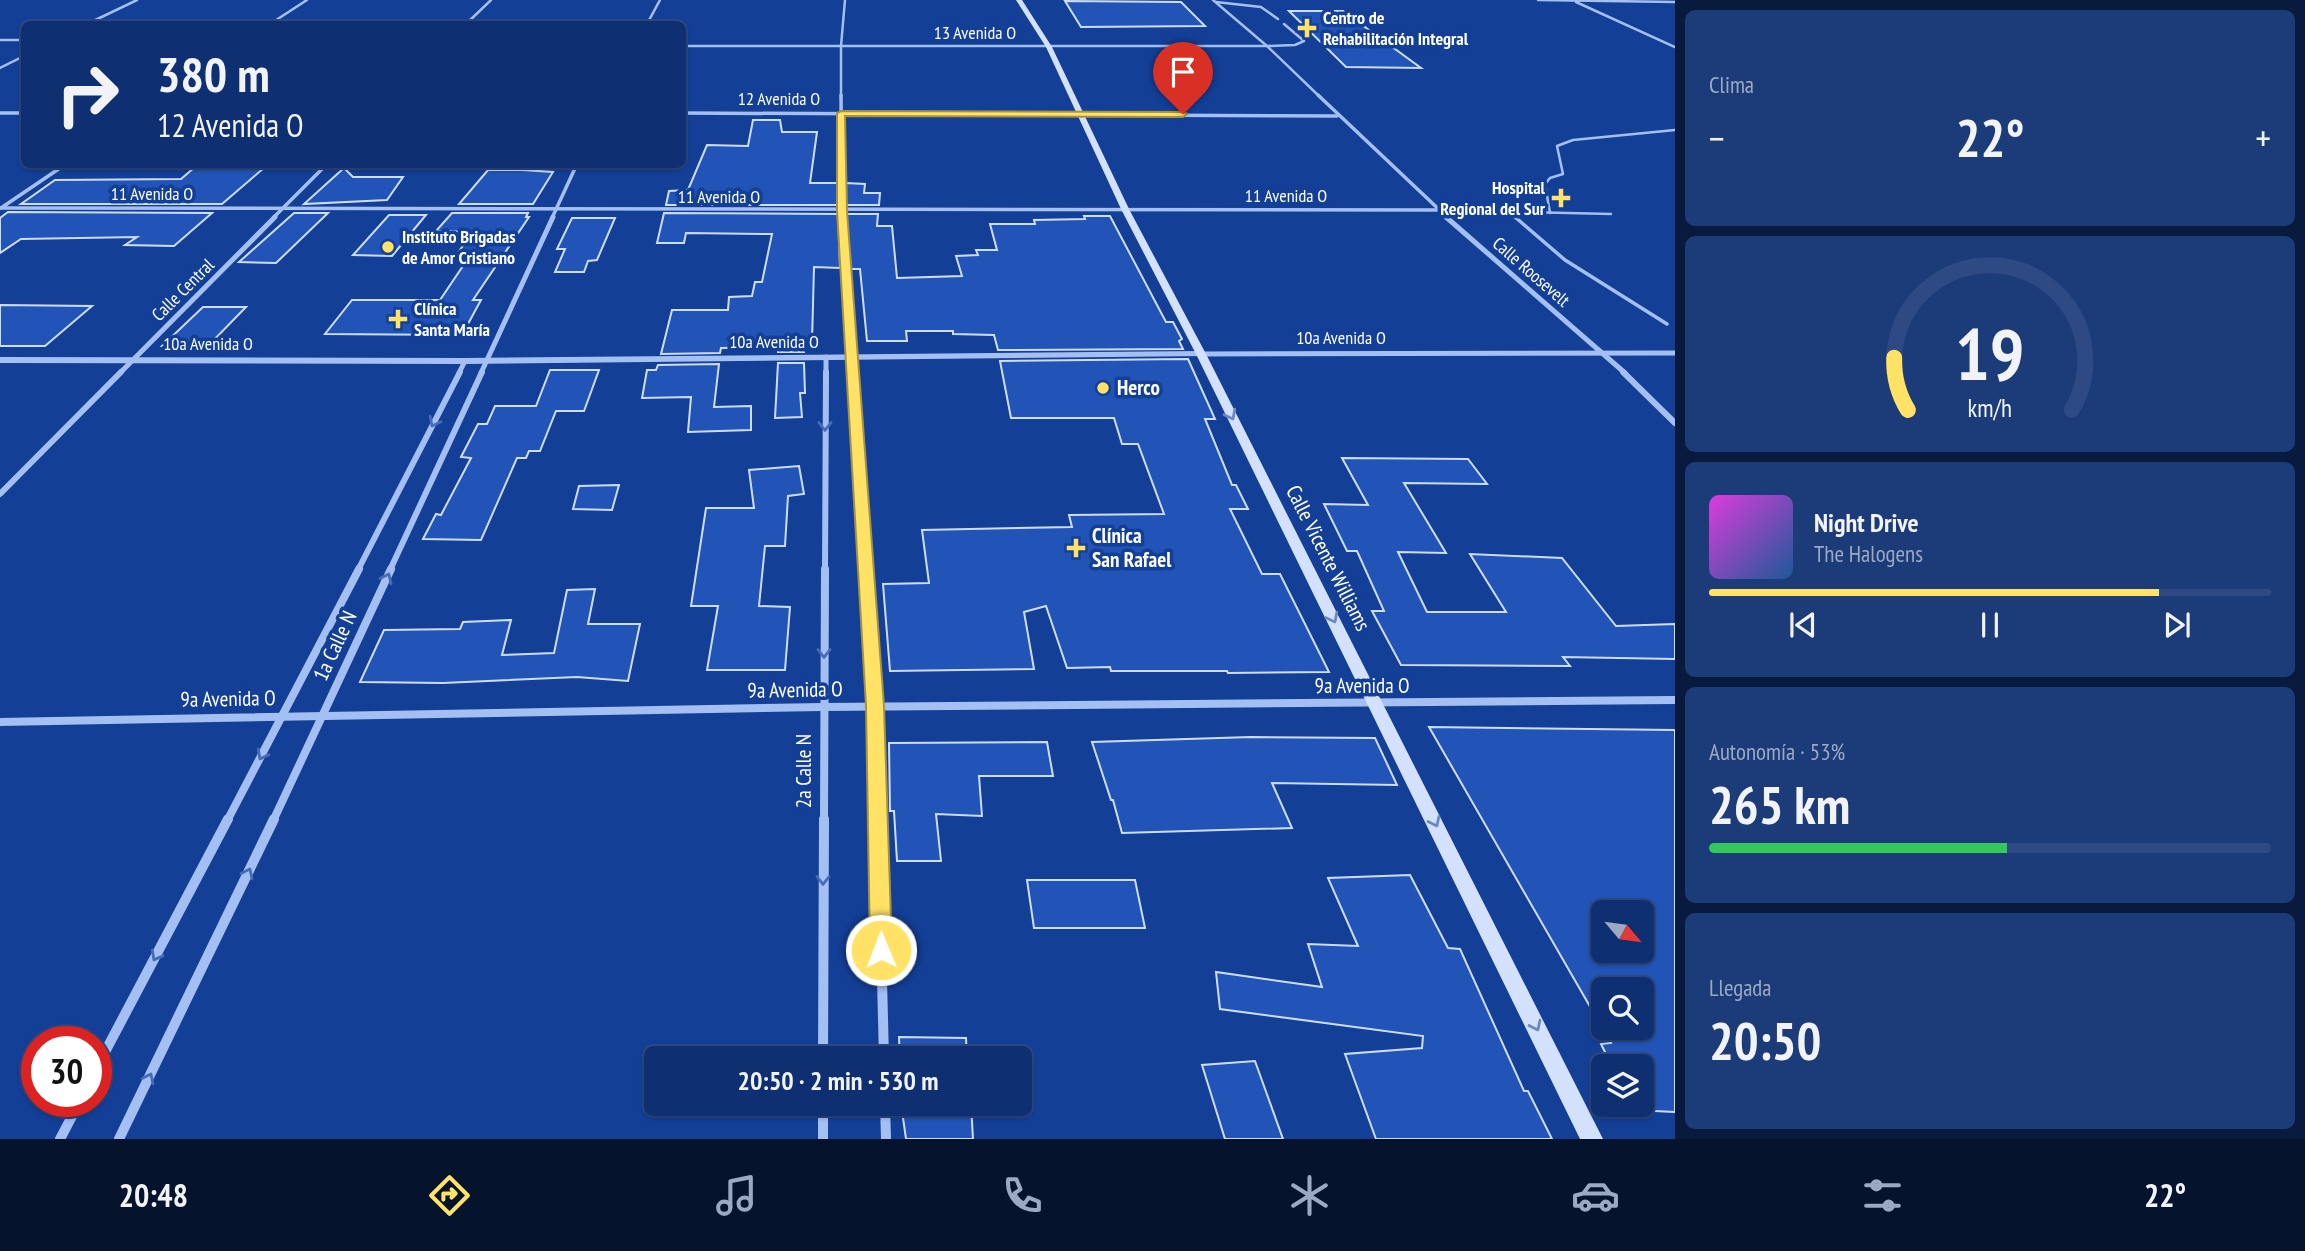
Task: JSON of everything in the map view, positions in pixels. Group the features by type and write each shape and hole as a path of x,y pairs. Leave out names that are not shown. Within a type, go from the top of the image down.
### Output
{"main road":[{"name":"Calle Vicente Williams","path":"1019,0 1049,47 1125,209 1201,354 1592,1139"}],"street":[{"path":"93,21 136,0"},
{"path":"275,21 307,0"},
{"path":"470,21 491,0"},
{"path":"649,21 660,0"},
{"path":"845,0 841,46 842,211 875,706 884,1046"},
{"path":"1538,0 1675,2"},
{"name":"Calle Roosevelt","path":"1215,1 1267,46 1438,210 1605,354 1675,423"},
{"path":"1572,1 1675,47"},
{"path":"0,40 21,40"},
{"name":"13 Avenida O","path":"686,46 1267,46"},
{"path":"0,68 21,58"},
{"path":"0,113 21,113"},
{"name":"12 Avenida O","path":"686,113 1337,116"},
{"path":"0,209 60,168"},
{"name":"Calle Central","path":"0,494 323,168"},
{"name":"1a Calle N","path":"119,1139 324,715 575,168"},
{"name":"11 Avenida O","path":"0,209 1438,210"},
{"name":"10a Avenida O","path":"0,360 465,361 1201,354 1675,354"},
{"name":"2a Calle N","path":"823,1046 826,357"},
{"name":"1a Calle N","path":"112,1039 283,716 465,361"},
{"name":"9a Avenida O","path":"0,722 875,706 1675,700"},
{"path":"823,1116 823,1139"},
{"path":"885,1116 886,1139"},
{"path":"60,1139 72,1117"}],"lane":[{"path":"1215,1 1261,7 1278,19"},
{"path":"1267,46 1295,45 1304,41 1284,24"},
{"path":"1550,213 1545,184 1550,178 1563,174 1557,146 1573,140 1675,130"},
{"path":"1438,210 1611,214"},
{"path":"1510,212 1565,260 1667,324"}],"building":[{"path":"1065,1 1181,2 1205,26 1081,27"},
{"path":"1289,11 1343,11 1421,68 1346,67"},
{"path":"753,120 780,120 782,132 817,132 810,183 837,183 838,205 666,205 669,191 688,190 707,145 748,146"},
{"path":"194,168 264,168 222,204 21,204 55,180 181,179"},
{"path":"344,168 353,177 403,177 387,200 304,204"},
{"path":"488,170 553,172 533,204 459,204"},
{"path":"846,183 865,184 864,193 880,193 879,205 846,205"},
{"path":"8,212 212,213 174,246 125,245 137,237 21,239 0,253 0,218"},
{"path":"294,213 328,213 276,263 239,262"},
{"path":"452,213 528,213 526,217 529,217 473,300 481,300 462,335 325,334 352,300 440,300 471,254 457,254 473,232 436,231"},
{"path":"664,213 838,214 840,268 814,267 812,343 804,343 804,352 778,352 778,347 721,348 720,353 661,354 672,310 728,310 729,297 752,296 755,282 762,282 772,234 686,233 684,243 657,243"},
{"path":"846,214 878,214 877,226 892,226 897,278 962,276 956,256 978,255 976,250 997,250 990,224 1035,224 1034,220 1110,216 1166,322 1173,322 1182,339 1179,341 1183,349 998,350 994,335 953,334 953,331 906,331 907,341 867,341 860,269 851,269"},
{"path":"389,215 426,215 392,256 353,255"},
{"path":"572,218 615,218 597,260 588,261 584,272 555,272 565,249 557,249"},
{"path":"0,305 92,306 45,346 0,346"},
{"path":"203,307 246,307 207,347 162,346"},
{"path":"1188,359 1215,419 1205,419 1232,485 1236,485 1248,509 1230,509 1262,574 1280,574 1329,672 1228,673 1111,671 1110,667 1067,668 1046,606 1024,612 1034,669 890,671 883,584 929,583 922,530 1072,527 1069,515 1164,514 1138,444 1122,444 1114,418 1011,418 1000,361"},
{"path":"778,363 804,363 805,393 800,393 802,417 775,418"},
{"path":"719,364 714,407 751,406 751,430 688,432 691,397 642,398 647,370 656,370 658,365"},
{"path":"550,370 599,370 584,411 556,411 540,451 529,451 526,458 517,458 481,540 423,539 436,514 441,515 471,458 461,457 478,424 487,424 495,406 536,406"},
{"path":"1342,458 1468,459 1487,484 1404,483 1446,553 1398,552 1427,612 1506,612 1470,554 1562,558 1616,626 1675,624 1675,659 1563,657 1570,666 1401,665 1372,611 1384,611 1357,551 1347,551 1324,504 1368,505"},
{"path":"799,466 804,494 788,496 785,546 765,546 759,606 790,607 785,670 707,670 718,606 691,606 706,508 754,508 749,470"},
{"path":"619,485 612,510 573,509 579,486"},
{"path":"595,589 588,624 640,624 628,681 577,677 443,683 360,682 384,630 460,629 463,622 511,620 502,655 554,653 567,590"},
{"path":"1429,727 1675,730 1675,1112 1654,1111 1654,1054 1606,1054 1601,1044 1611,1043 1609,1040 1654,1040 1654,977 1591,977 1591,1008"},
{"path":"1251,737 1375,738 1397,785 1272,783 1292,828 1122,833 1092,742"},
{"path":"1047,742 1053,776 979,776 982,816 936,814 941,861 897,861 894,811 890,811 889,743"},
{"path":"1410,875 1448,948 1460,949 1524,1091 1528,1091 1552,1139 1376,1139 1345,1054 1422,1048 1423,1036 1220,1009 1216,972 1322,987 1308,944 1358,946 1328,878"},
{"path":"1027,880 1135,880 1145,928 1034,928"},
{"path":"899,1037 966,1038 966,1046 899,1046"},
{"path":"1255,1061 1283,1139 1225,1139 1202,1065"},
{"path":"903,1116 972,1116 973,1139 906,1139"}],"place":[{"name":"Centro de Rehabilitación Integral","path":"1307,28"},
{"name":"Hospital Regional del Sur","path":"1561,198"},
{"name":"Instituto Brigadas de Amor Cristiano","path":"388,247"},
{"name":"Clínica Santa María","path":"398,319"},
{"name":"Herco","path":"1103,388"},
{"name":"Clínica San Rafael","path":"1076,548"}],"route":[{"path":"881,950 875,706 842,211 841,113 1183,114"}]}
